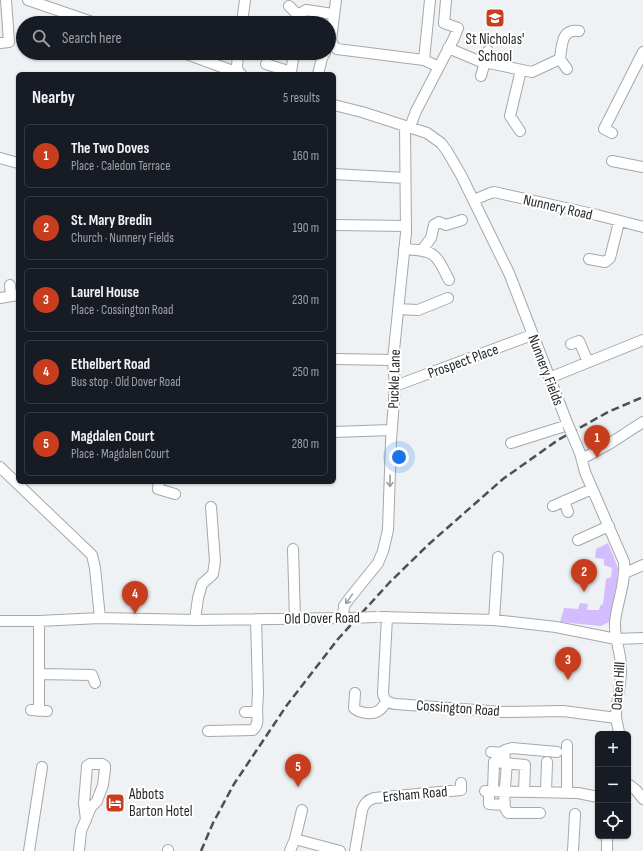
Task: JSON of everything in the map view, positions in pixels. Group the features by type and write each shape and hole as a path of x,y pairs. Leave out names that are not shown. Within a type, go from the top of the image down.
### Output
{"street":[{"path":"0,43 8,42 6,0"},
{"path":"28,0 75,16"},
{"path":"243,16 245,0"},
{"path":"301,16 306,10 333,14 336,0"},
{"path":"424,60 430,0"},
{"path":"407,127 458,28 444,23 446,0"},
{"path":"289,6 296,16"},
{"path":"567,69 560,59 564,36 567,32 575,30 579,31"},
{"path":"448,48 482,62 532,72 560,59"},
{"path":"336,49 424,60 439,67"},
{"path":"481,76 482,62 488,51"},
{"path":"612,133 604,129 642,57"},
{"path":"203,60 235,72"},
{"path":"238,60 237,67 239,72"},
{"path":"266,64 291,72 293,60"},
{"path":"318,72 322,60"},
{"path":"520,131 510,116 521,70"},
{"name":"Nunnery Fields","path":"336,106 362,112 427,133 441,143 461,175 509,273 585,472 624,562 625,573 615,622 616,639"},
{"name":"Puckle Lane","path":"346,618 344,606 348,598 378,563 383,551 388,530 391,430 395,386 393,360 406,226 405,178 407,127"},
{"path":"0,158 16,162"},
{"path":"612,161 643,167"},
{"path":"336,174 405,178"},
{"name":"Nunnery Road","path":"474,200 494,192 643,227"},
{"path":"422,250 432,238 434,225 439,222 446,225 462,220"},
{"path":"593,264 605,262 610,258 619,222"},
{"path":"336,225 406,226"},
{"path":"404,249 428,251 438,258 449,280"},
{"path":"0,298 13,292"},
{"path":"398,309 418,310 448,298"},
{"name":"Prospect Place","path":"395,386 532,335"},
{"path":"571,344 579,340 588,362"},
{"path":"549,378 643,340"},
{"path":"336,359 393,360"},
{"path":"580,456 609,444 643,422"},
{"path":"514,444 568,425"},
{"path":"336,432 391,430"},
{"path":"0,467 16,482"},
{"path":"18,484 92,555 95,568 100,618"},
{"path":"159,484 158,489 175,494"},
{"path":"553,506 592,489"},
{"path":"564,502 568,512"},
{"path":"196,620 198,598 202,584 213,574 215,560 211,506"},
{"path":"578,540 609,526"},
{"path":"293,549 295,619"},
{"path":"494,620 498,557"},
{"path":"625,573 643,565"},
{"path":"355,693 354,708 357,711 368,713 377,712 387,702 383,698 382,617"},
{"name":"Old Dover Road","path":"0,621 100,618 196,620 382,617 494,620 556,627 616,639 643,638"},
{"path":"208,730 253,730 256,726 258,720 258,692 256,619"},
{"path":"39,621 39,711"},
{"name":"Oaten Hill","path":"616,639 620,655 621,670 616,718 619,731"},
{"path":"39,674 92,675 95,683"},
{"name":"Cossington Road","path":"387,702 396,704 502,712 563,711 616,718"},
{"path":"245,712 257,712"},
{"path":"567,746 567,793"},
{"path":"540,813 508,813 505,805 505,750 512,748 557,752"},
{"path":"491,752 505,760 525,765 524,792"},
{"path":"505,760 494,762 489,791 489,804 505,805"},
{"path":"546,792 547,762"},
{"path":"79,851 81,831 86,820 91,807 97,801 103,785 105,766 102,764 90,764 87,766 84,802 86,820"},
{"path":"29,851 42,767"},
{"name":"Ersham Road","path":"355,851 362,810 369,800 374,798 461,790 461,783"},
{"path":"631,786 643,799"},
{"path":"489,791 505,789 524,792 567,793 595,797"},
{"path":"290,851 302,810"},
{"path":"573,851 575,814"},
{"path":"295,838 340,851"},
{"path":"607,839 607,851"}],"shaded area":[{"path":"608,543 618,568 617,582 609,622 601,626 560,622 564,608 578,609 580,603 588,604 587,610 599,610 600,606 603,604 606,579 611,577 612,568 604,565 604,559 595,558 596,549"}],"railway":[{"path":"201,851 213,823 234,784 287,705 338,639 390,582 429,544 503,479 558,440 608,412 643,397"}],"place":[{"name":"St Nicholas' School","path":"495,18"},
{"name":"The Two Doves","path":"597,458"},
{"name":"St. Mary Bredin","path":"584,592"},
{"name":"Ethelbert Road","path":"135,614"},
{"name":"Laurel House","path":"568,680"},
{"name":"Magdalen Court","path":"298,787"},
{"name":"Abbots Barton Hotel","path":"115,803"}]}
